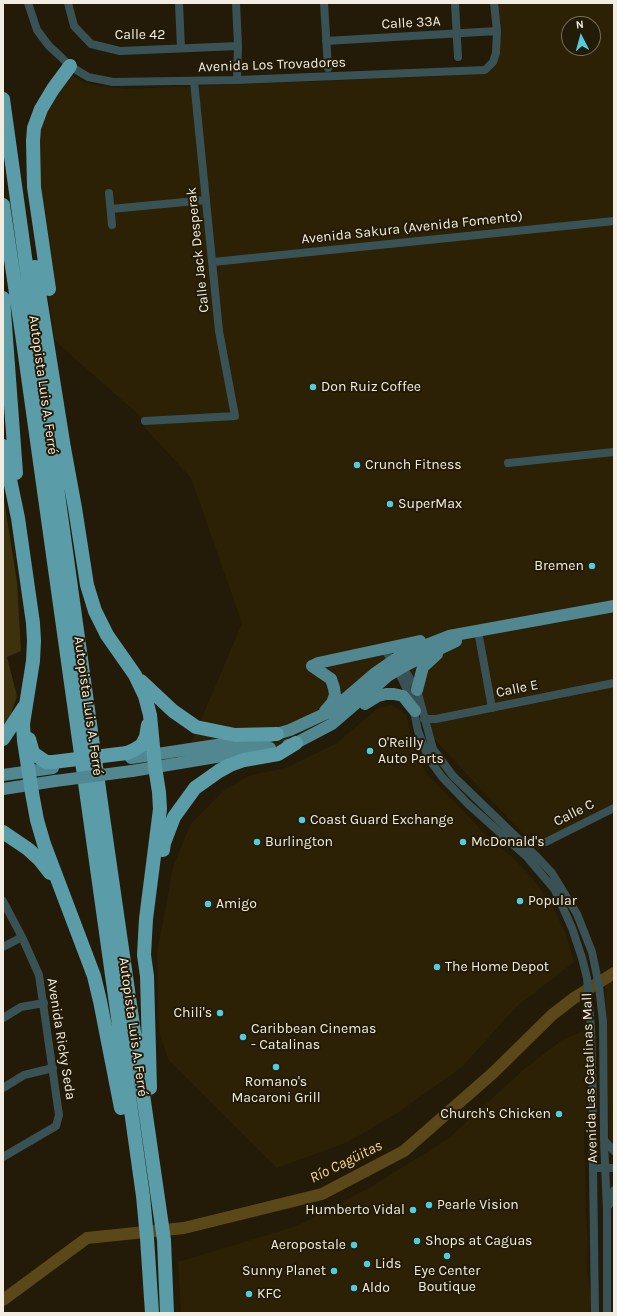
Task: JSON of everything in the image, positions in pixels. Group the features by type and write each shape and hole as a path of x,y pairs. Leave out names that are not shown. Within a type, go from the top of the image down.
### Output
{"highway":[{"path":"70,66 53,88 41,109 34,128 32,150 34,187 71,458 75,508"},
{"name":"Autopista Luis A. Ferré","path":"3,99 102,810 164,1240 167,1313"},
{"path":"12,161 23,195 87,585 95,611 107,635 134,675 148,704 160,808 145,934 144,955 147,976 150,1142"},
{"name":"Autopista Luis A. Ferré","path":"3,205 143,1196 152,1313"},
{"path":"3,298 18,518"},
{"path":"3,446 18,518 31,606 34,641 33,660 24,719 24,736 31,786 39,826 59,885 94,976 121,1107 137,1158"},
{"path":"134,675 173,711 196,727 235,735 277,734"},
{"path":"3,739 26,705"},
{"path":"26,705 30,744 33,753 53,765 129,755 142,745 146,737 150,719"},
{"path":"147,976 164,843 174,817 196,788 219,770 244,760 278,754 296,743"},
{"path":"3,832 17,841 38,859 59,885"},
{"path":"165,1265 174,1295 175,1313"}],"main road":[{"path":"332,724 389,675 403,654 474,632 614,606"},
{"path":"320,716 332,703 335,695 334,688 331,679 312,666 318,663 388,647 450,640"},
{"path":"417,690 423,667 450,640"},
{"path":"3,790 55,781 132,771 155,761 263,738 299,727 331,711 374,674 397,664"},
{"path":"129,755 155,761 296,743 355,712 368,701 386,694 404,696 415,711"},
{"path":"3,775 53,765"}],"street":[{"name":"Avenida Los Trovadores","path":"28,3 37,30 49,46 70,66 88,77 114,82 237,80 485,70 494,59 497,31 494,3"},
{"name":"Calle 42","path":"68,3 74,26 91,44 120,51 238,46"},
{"path":"179,3 181,48"},
{"path":"236,3 238,46 237,80"},
{"path":"324,3 328,68"},
{"path":"455,3 458,57"},
{"name":"Calle 33A","path":"326,41 497,31"},
{"name":"Calle Jack Desperak","path":"145,421 235,416 219,331 194,81"},
{"path":"108,194 112,225"},
{"path":"111,209 206,200"},
{"name":"Avenida Sakura (Avenida Fomento)","path":"213,262 614,221"},
{"path":"508,463 614,452"},
{"path":"474,632 492,708"},
{"name":"Avenida Las Catalinas Mall","path":"388,647 397,664 415,711 418,731 429,760 442,777 468,804 526,856 555,890 572,928 582,958 588,983 591,1028 595,1313"},
{"name":"Avenida Las Catalinas Mall","path":"397,664 417,690 433,749 454,776 552,873 577,914 592,952 599,986 602,1022 604,1140 610,1159 607,1211 607,1313"},
{"name":"Calle E","path":"424,719 436,719 614,683"},
{"name":"Calle C","path":"546,842 614,808"},
{"name":"Avenida Ricky Seda","path":"3,901 22,937 39,975 59,1115 56,1126 3,1157"},
{"path":"3,947 22,937"},
{"path":"3,1018 21,1008 44,1003"},
{"path":"3,1088 24,1075 52,1068"},
{"path":"604,1140 614,1151"},
{"path":"593,1159 610,1159"},
{"path":"593,1168 610,1168"},
{"path":"607,1211 614,1190"}],"shaded area":[{"path":"493,3 614,3 614,810 538,850 435,740 393,673 296,743 182,765 242,623 191,478 145,428 140,416 55,341 33,195 32,134 67,72 83,82 92,85 125,89 469,75 486,71 494,59"},
{"path":"3,493 17,582 21,651 7,657 17,696 7,725 3,729"},
{"path":"391,705 406,714 413,742 426,773 494,843 511,856 533,879 552,905 566,935 574,962 516,1007 462,1067 399,1112 348,1142 277,1168 168,1059 159,1031 157,954 173,867 190,825 223,791 248,776 288,767 337,743 378,708"},
{"path":"614,979 614,1145 609,1138 605,984"},
{"name":"Shops at Caguas","path":"584,1031 588,1115 584,1133 588,1237 587,1271 591,1298 590,1313 181,1313 178,1262 297,1226 376,1184 449,1138 523,1070 562,1040"}],"waterway":[{"name":"Río Cagüitas","path":"3,1300 87,1238 184,1228 322,1194 404,1151 493,1073 552,1015 574,998 614,973"}],"place":[{"name":"Don Ruiz Coffee","path":"313,387"},
{"name":"Crunch Fitness","path":"357,465"},
{"name":"SuperMax","path":"390,504"},
{"name":"Bremen","path":"592,566"},
{"name":"O'Reilly Auto Parts","path":"370,751"},
{"name":"Coast Guard Exchange","path":"302,820"},
{"name":"Burlington","path":"257,842"},
{"name":"McDonald's","path":"463,842"},
{"name":"Popular","path":"520,901"},
{"name":"Amigo","path":"208,904"},
{"name":"The Home Depot","path":"437,967"},
{"name":"Chili's","path":"220,1013"},
{"name":"Caribbean Cinemas - Catalinas","path":"243,1037"},
{"name":"Romano's Macaroni Grill","path":"276,1067"},
{"name":"Church's Chicken","path":"559,1114"},
{"name":"Pearle Vision","path":"429,1205"},
{"name":"Humberto Vidal","path":"413,1210"},
{"name":"Shops at Caguas","path":"417,1241"},
{"name":"Aeropostale","path":"354,1245"},
{"name":"Eye Center Boutique","path":"447,1256"},
{"name":"Lids","path":"367,1264"},
{"name":"Sunny Planet","path":"334,1271"},
{"name":"Aldo","path":"354,1288"},
{"name":"KFC","path":"249,1294"}]}
